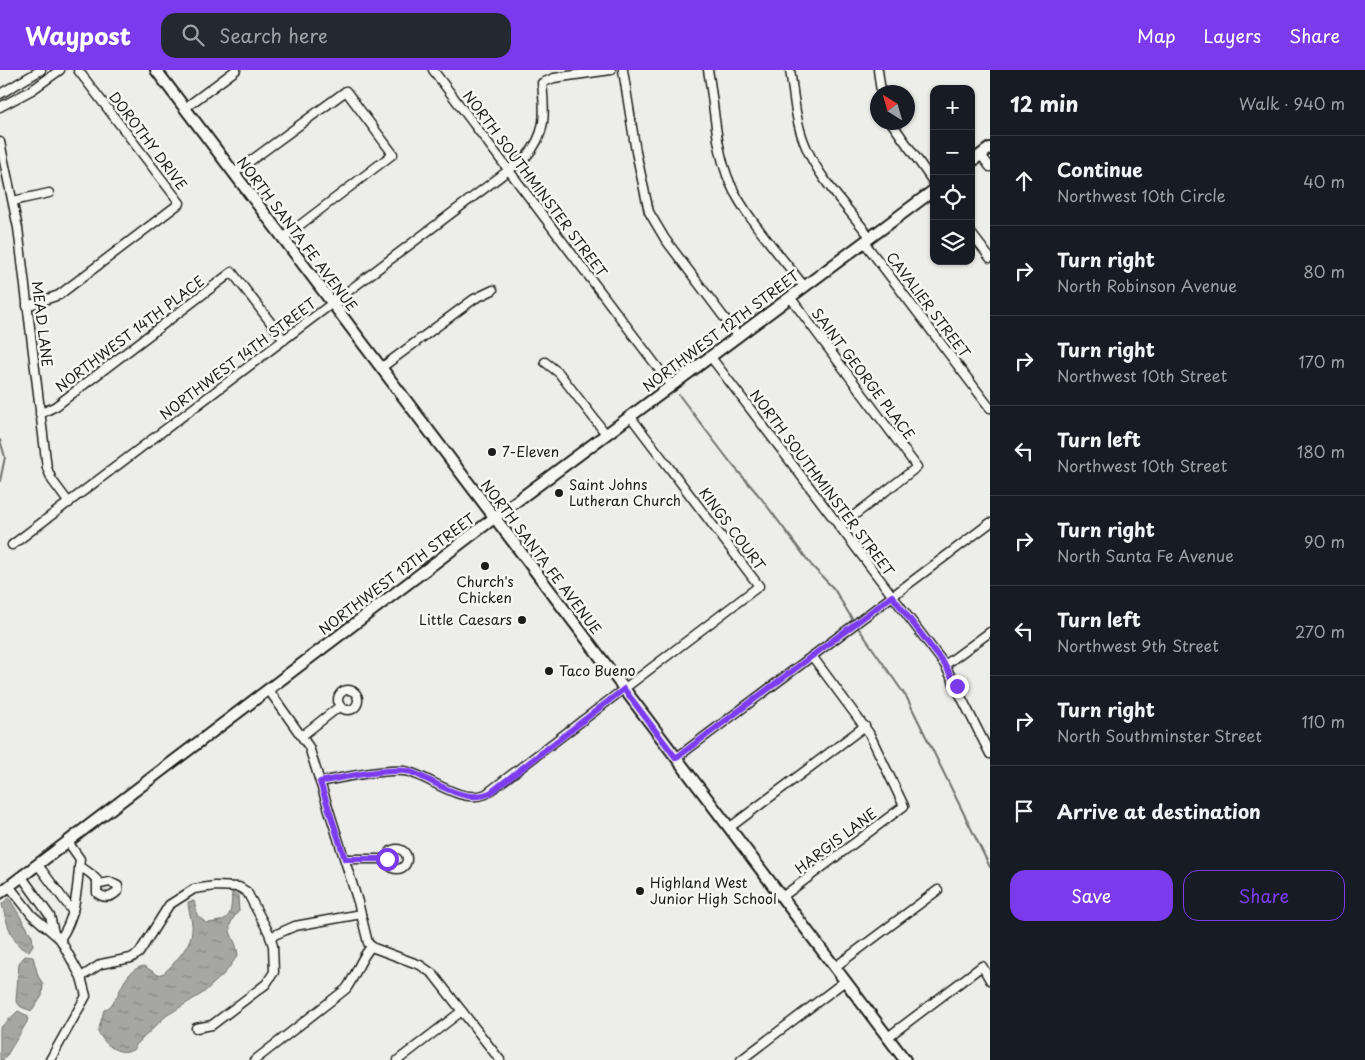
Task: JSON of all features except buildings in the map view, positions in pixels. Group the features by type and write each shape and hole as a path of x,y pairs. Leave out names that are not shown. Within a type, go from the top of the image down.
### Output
{"main road":[{"name":"NORTH SANTA FE AVENUE","path":"156,70 905,1060"},
{"path":"975,159 990,148"},
{"name":"NORTHWEST 12TH STREET","path":"0,894 494,518 930,193"}],"street":[{"path":"0,94 42,70"},
{"path":"0,107 32,90 60,70"},
{"name":"DOROTHY DRIVE","path":"27,306 59,295 180,203 78,70"},
{"path":"185,108 236,70"},
{"name":"NORTH SOUTHMINSTER STREET","path":"433,70 671,385"},
{"name":"NORTHWEST 14TH STREET","path":"12,545 531,152 541,136 545,114 542,83 554,78 610,70"},
{"path":"623,70 636,152 649,212 665,239 738,336"},
{"path":"708,70 717,133 730,182 748,212 804,286"},
{"name":"CAVALIER STREET","path":"790,70 799,128 805,145 824,177 867,240 990,408"},
{"path":"878,70 879,85"},
{"path":"234,173 346,91 393,154 283,238"},
{"path":"897,130 930,177"},
{"name":"MEAD LANE","path":"0,142 13,201 49,474 69,503"},
{"path":"981,154 990,167"},
{"path":"13,201 49,192"},
{"path":"975,238 990,258"},
{"name":"NORTHWEST 14TH PLACE","path":"40,414 56,406 232,272 284,340"},
{"path":"381,368 474,299 493,290"},
{"name":"SAINT GEORGE PLACE","path":"790,297 917,466 839,526"},
{"name":"NORTH SOUTHMINSTER STREET","path":"710,356 945,665 988,742 990,754"},
{"path":"545,362 559,373 606,434"},
{"name":"KINGS COURT","path":"624,689 759,586 630,416"},
{"path":"676,758 990,523"},
{"path":"945,665 990,632"},
{"path":"729,828 865,726 812,656"},
{"path":"268,689 303,735 309,747 371,947 420,965 428,971 500,1060"},
{"path":"320,782 404,771 466,796 482,796 490,793 624,689"},
{"path":"303,735 340,706"},
{"name":"HARGIS LANE","path":"782,897 904,806 865,726"},
{"path":"57,936 67,930 73,912 80,859 68,842"},
{"path":"345,859 387,859"},
{"path":"38,865 73,912"},
{"path":"79,867 90,872 97,880"},
{"path":"22,877 50,916 57,936 82,977 86,996 50,1060"},
{"path":"9,886 32,915 57,936"},
{"path":"82,977 101,964 131,958 139,953 169,905 194,889 203,886 239,887 247,892 270,937 274,965 271,979 212,1025 196,1028"},
{"path":"835,967 938,890"},
{"path":"270,937 295,926 361,914"},
{"path":"255,1060 346,989 356,976 366,952 371,947"},
{"path":"888,1037 982,966 990,980"},
{"path":"741,1060 845,981"},
{"path":"398,1060 462,1011"}],"water":[{"path":"232,890 240,892 238,897 239,911 233,918 230,929 238,955 225,973 203,993 166,1016 136,1045 135,1049 123,1052 118,1051 104,1041 98,1032 104,1010 110,1007 130,974 144,966 158,975 164,973 182,953 189,941 192,930 188,902 194,901 197,915 206,923 215,922 229,915"},
{"path":"9,898 32,936 33,945 29,951 18,945 11,932 2,904"},
{"path":"25,956 33,957 38,976 43,984 42,996 32,1011 21,1007 16,1001 19,963"},
{"path":"18,1011 28,1016 27,1022 7,1055 3,1060 0,1060 0,1028"}],"waterway":[{"path":"679,395 812,566 834,589 854,622"},
{"path":"0,440 5,457 0,481"},
{"path":"857,626 907,698 990,867"}],"place":[{"name":"7-Eleven","path":"492,452"},
{"name":"Saint Johns Lutheran Church","path":"559,493"},
{"name":"Church's Chicken","path":"485,566"},
{"name":"Little Caesars","path":"522,620"},
{"name":"Taco Bueno","path":"549,671"},
{"name":"Highland West Junior High School","path":"640,891"}],"route":[{"path":"387,859 345,859 320,782 408,771 466,796 482,796 490,793 615,698 624,689 676,758 892,596 945,665 957,686"}]}
